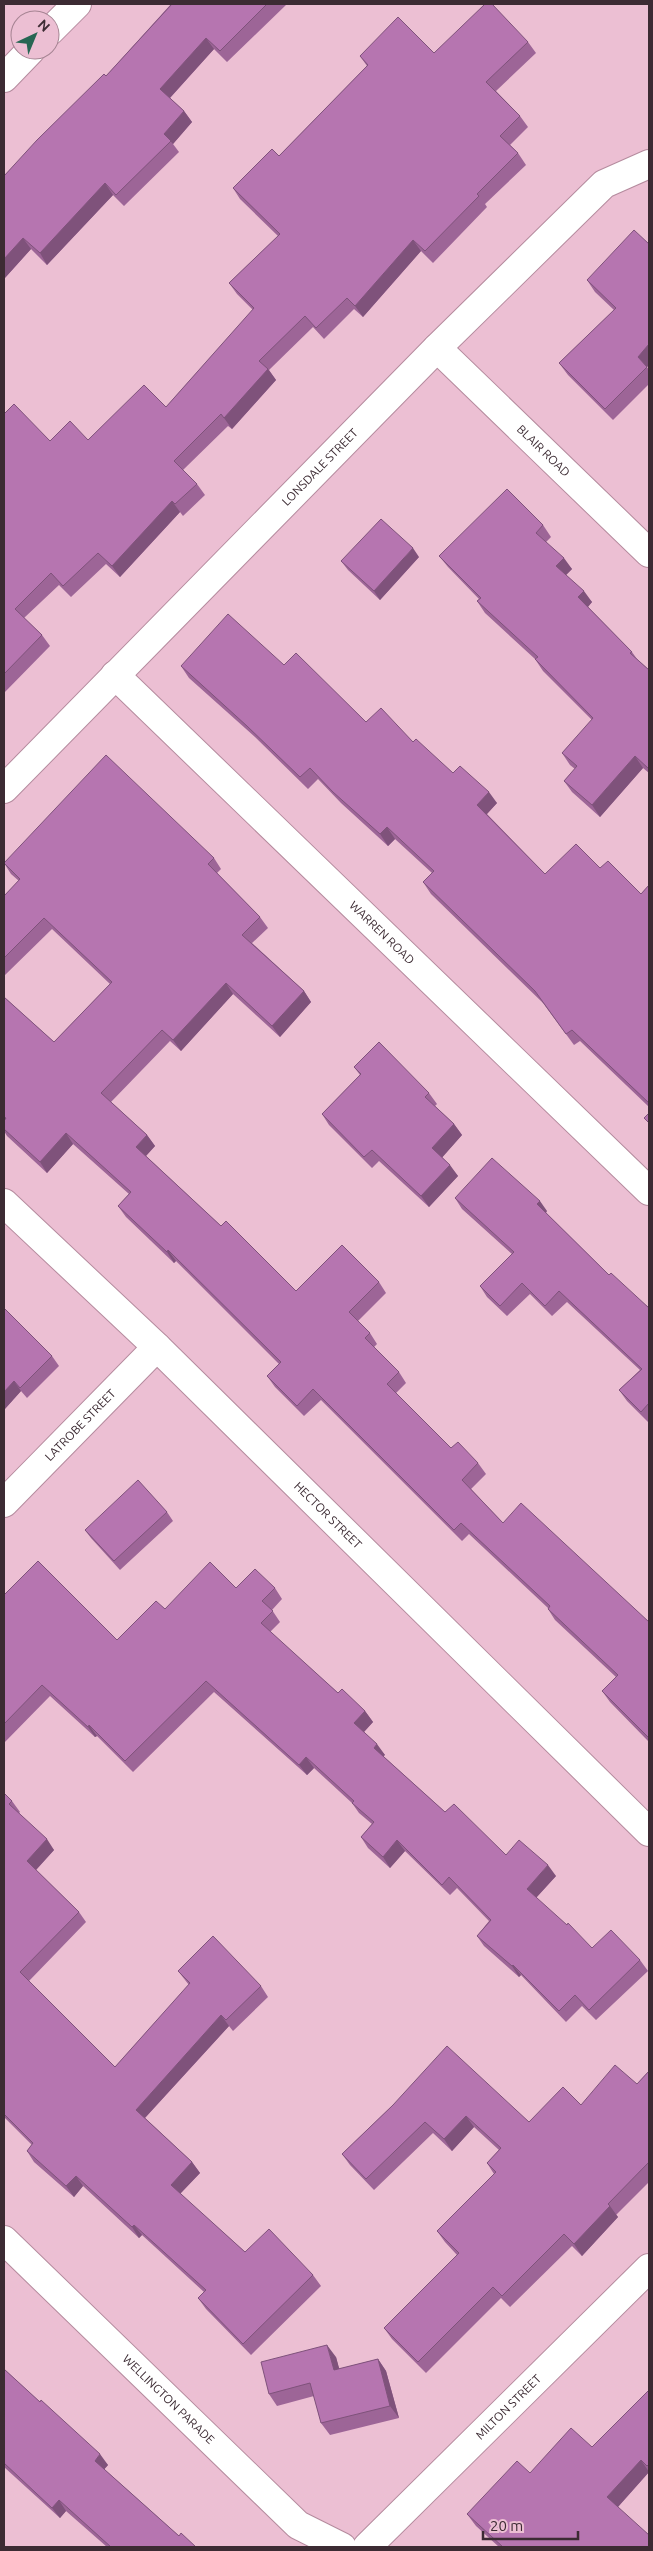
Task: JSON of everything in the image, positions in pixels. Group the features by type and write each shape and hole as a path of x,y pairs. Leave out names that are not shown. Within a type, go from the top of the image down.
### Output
{"street":[{"path":"60,21 77,4"},
{"path":"4,78 21,60"},
{"name":"LONSDALE STREET","path":"4,789 436,348 604,184 649,164"},
{"name":"BLAIR ROAD","path":"436,348 649,553"},
{"name":"WARREN ROAD","path":"115,675 649,1191"},
{"name":"HECTOR STREET","path":"4,1203 157,1347 649,1832"},
{"name":"LATROBE STREET","path":"4,1503 157,1347"},
{"name":"WELLINGTON PARADE","path":"4,2240 298,2525 342,2547"},
{"name":"MILTON STREET","path":"368,2547 649,2268"}],"building":[{"path":"172,4 267,4 220,51 206,38 160,89 184,111 164,134 171,141 116,195 105,183 40,253 23,238 4,259 4,176 37,140 104,74 106,76"},
{"path":"485,4 492,4 528,42 486,82 520,116 500,136 518,153 477,194 479,196 425,251 413,240 355,306 347,298 316,328 305,316 259,361 268,369 224,418 221,414 174,461 197,484 175,504 172,501 112,566 98,553 63,586 51,573 15,609 42,635 4,674 4,414 14,404 50,441 70,421 88,440 144,385 166,407 254,308 229,283 280,234 233,188 272,149 279,156 368,65 360,56 398,17 434,53"},
{"path":"634,230 649,244 649,344 638,357 647,367 605,409 559,363 616,308 587,280"},
{"path":"507,489 543,525 536,533 564,558 556,566 584,591 578,597 632,652 630,653 649,670 649,769 635,756 592,805 564,781 577,766 562,753 593,718 535,659 538,657 477,601 481,598 439,556"},
{"path":"381,519 413,548 374,591 341,561"},
{"path":"228,614 284,665 296,653 366,722 381,708 413,742 416,739 453,773 460,766 489,792 477,805 545,874 576,844 600,868 608,861 641,894 649,885 649,1103 572,1030 566,1034 535,991 423,882 434,871 387,827 380,834 333,792 310,768 300,777 181,666"},
{"path":"106,755 214,858 208,864 260,917 242,935 304,991 272,1026 226,983 173,1040 162,1030 101,1093 147,1135 136,1147 221,1226 226,1221 296,1291 342,1245 379,1282 349,1312 370,1333 365,1338 399,1372 387,1384 451,1448 458,1442 478,1463 462,1480 503,1523 521,1503 649,1622 649,1738 602,1691 618,1675 548,1609 550,1606 461,1523 454,1530 313,1389 297,1406 267,1376 281,1362 168,1250 167,1252 118,1206 131,1192 66,1133 40,1162 4,1129 6,1118 4,1117 4,997 54,1042 112,982 44,918 4,958 4,896 20,879 4,863"},
{"path":"379,1042 429,1093 425,1097 454,1124 432,1148 450,1165 421,1196 372,1150 364,1157 322,1114 361,1074 354,1067"},
{"path":"649,1113 649,1123 644,1118"},
{"path":"492,1158 540,1201 537,1204 609,1275 611,1273 649,1308 649,1403 641,1412 619,1390 642,1369 559,1291 545,1306 522,1283 500,1306 480,1286 514,1252 455,1198"},
{"path":"4,1308 52,1356 20,1388 14,1381 4,1392"},
{"path":"138,1480 167,1512 114,1561 85,1530"},
{"path":"38,1561 117,1640 156,1601 165,1609 210,1562 236,1588 255,1569 275,1588 262,1601 273,1611 261,1623 338,1693 342,1689 365,1711 354,1723 377,1744 374,1748 445,1812 454,1804 506,1855 519,1840 548,1865 527,1889 567,1925 568,1923 592,1948 611,1930 640,1960 589,2010 575,1995 559,2011 513,1965 477,1936 491,1920 449,1877 442,1885 397,1840 383,1857 361,1837 374,1822 352,1803 354,1801 306,1757 299,1765 206,1681 125,1761 89,1725 88,1727 42,1685 4,1724 4,1595"},
{"path":"4,1793 12,1801 9,1804 47,1839 27,1861 79,1912 20,1972 115,2067 190,1983 178,1971 213,1936 261,1986 226,2020 221,2015 136,2110 192,2162 171,2185 245,2252 269,2229 313,2275 243,2344 198,2298 206,2290 76,2176 66,2186 27,2151 33,2143 4,2114"},
{"path":"447,2046 529,2122 563,2087 581,2105 615,2065 637,2084 649,2071 649,2162 608,2204 610,2206 574,2244 564,2234 502,2296 493,2287 418,2362 384,2328 459,2253 437,2231 496,2172 487,2163 501,2148 466,2116 444,2139 425,2122 366,2179 342,2154 393,2105"},
{"path":"327,2345 334,2370 378,2359 390,2406 321,2423 310,2383 269,2394 261,2362"},
{"path":"4,2369 100,2454 95,2461 179,2536 181,2533 196,2547 111,2547 59,2500 52,2508 4,2463"},
{"path":"649,2390 649,2464 647,2466 641,2460 607,2497 649,2535 649,2547 503,2547 467,2514 517,2461 530,2473 571,2428 592,2447"}]}
